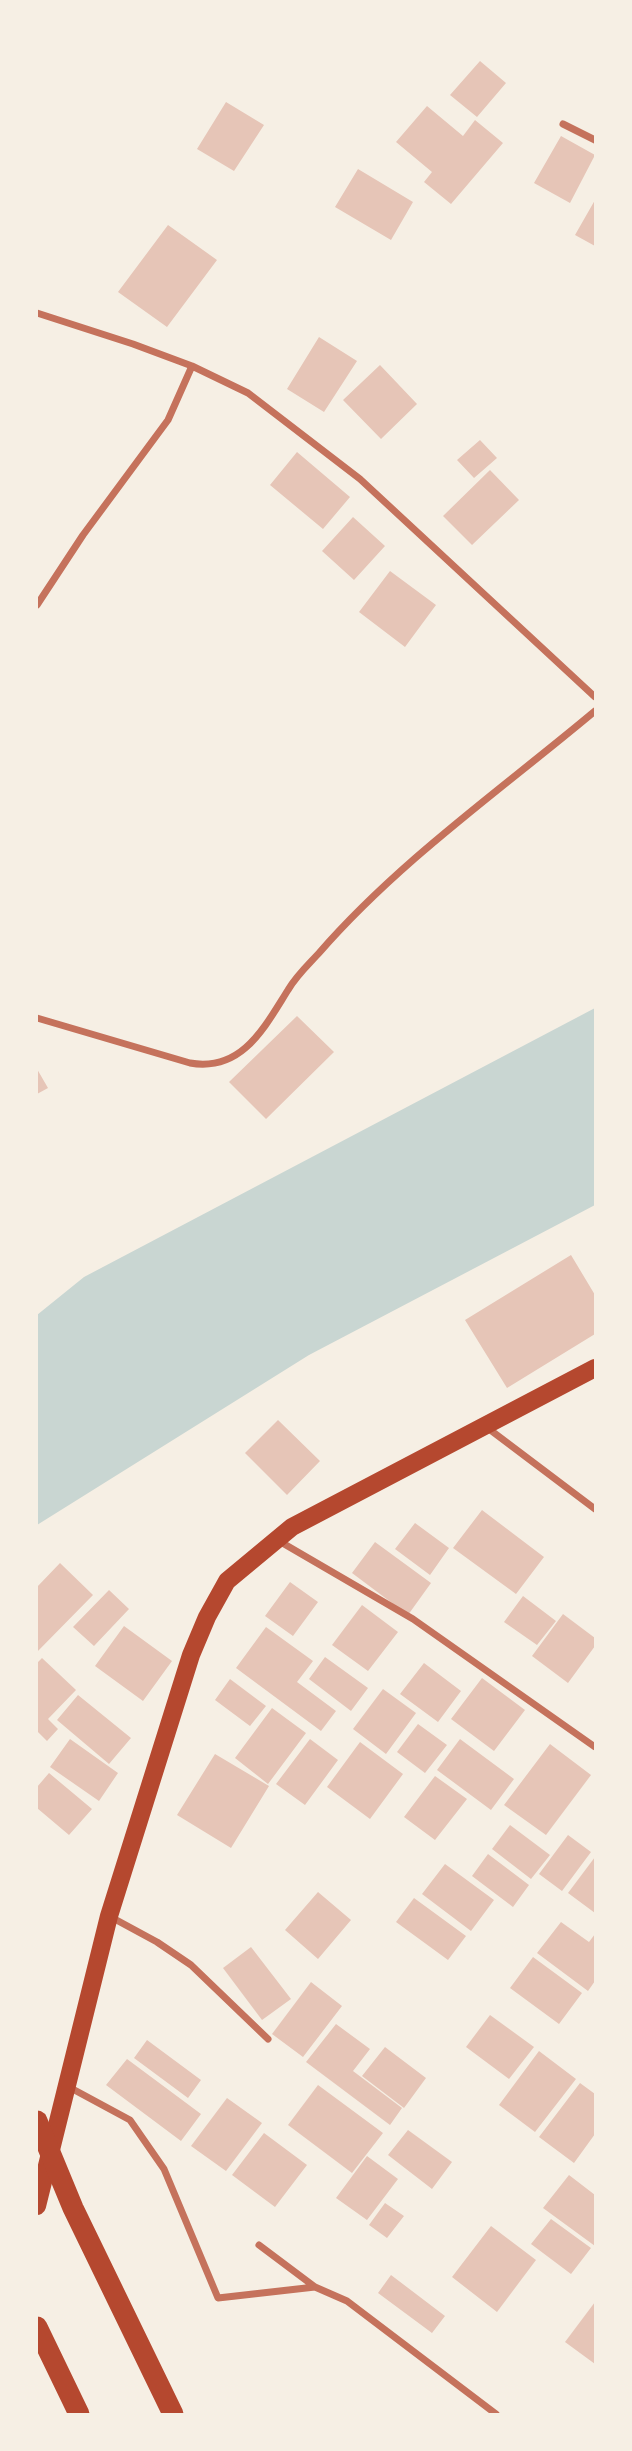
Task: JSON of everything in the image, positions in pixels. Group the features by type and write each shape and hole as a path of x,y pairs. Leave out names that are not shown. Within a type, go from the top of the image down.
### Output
{"highway":[{"path":"37,2121 73,2208 173,2414"},
{"path":"37,2327 79,2414"}],"main road":[{"path":"37,2206 109,1916 174,1703 206,1617 227,1581 292,1527 595,1368"}],"street":[{"path":"563,124 595,139"},
{"path":"37,313 192,366 248,393 340,463 595,697"},
{"path":"37,605 83,535 168,420 192,366"},
{"path":"37,1018 190,1063 202,1065 230,1060 260,1033 289,987 359,907 595,711"},
{"path":"485,1426 595,1509"},
{"path":"276,1539 412,1619 595,1747"},
{"path":"109,1916 191,1965 268,2039"},
{"path":"67,2086 130,2120 164,2169 218,2298 315,2287"},
{"path":"259,2245 315,2287 347,2301 496,2414"}],"shaded area":[{"path":"595,1008 595,1205 309,1355 37,1525 37,1315 84,1277"}],"building":[{"path":"480,61 506,83 477,117 450,95"},
{"path":"226,102 264,125 234,171 197,149"},
{"path":"427,106 463,136 475,120 503,143 451,204 424,182 432,172 396,142"},
{"path":"561,136 595,155 570,203 534,183"},
{"path":"358,169 413,202 391,240 335,207"},
{"path":"595,200 595,246 575,235"},
{"path":"168,225 217,260 167,327 118,292"},
{"path":"319,337 357,361 324,412 287,389"},
{"path":"380,365 417,404 381,439 343,400"},
{"path":"480,440 497,458 474,478 457,460"},
{"path":"297,452 350,497 323,529 270,485"},
{"path":"490,470 519,500 472,545 443,516"},
{"path":"353,517 385,546 354,580 322,551"},
{"path":"390,571 436,605 405,647 359,612"},
{"path":"297,1016 334,1052 266,1119 229,1082"},
{"path":"37,1069 48,1088 37,1094"},
{"path":"571,1255 595,1295 595,1334 507,1388 465,1320"},
{"path":"278,1420 320,1461 287,1495 245,1453"},
{"path":"482,1510 544,1557 516,1594 453,1548"},
{"path":"415,1523 449,1548 430,1575 395,1549"},
{"path":"375,1542 431,1583 408,1615 352,1573"},
{"path":"60,1563 93,1595 37,1652 37,1587"},
{"path":"290,1582 318,1602 293,1636 265,1616"},
{"path":"109,1590 129,1609 94,1646 73,1627"},
{"path":"523,1596 556,1621 537,1645 504,1622"},
{"path":"362,1605 398,1632 368,1671 332,1645"},
{"path":"563,1614 595,1638 595,1646 568,1683 532,1656"},
{"path":"124,1626 172,1661 143,1701 95,1666"},
{"path":"266,1627 313,1661 297,1682 336,1711 321,1731 236,1668"},
{"path":"325,1657 368,1688 351,1711 309,1679"},
{"path":"42,1658 76,1690 48,1719 58,1729 47,1741 37,1731 37,1663"},
{"path":"424,1663 461,1691 438,1722 400,1694"},
{"path":"482,1678 525,1710 494,1751 451,1719"},
{"path":"230,1679 266,1706 250,1726 215,1700"},
{"path":"383,1689 416,1713 386,1754 353,1729"},
{"path":"78,1695 131,1738 109,1764 57,1720"},
{"path":"272,1708 306,1733 268,1784 235,1758"},
{"path":"418,1724 447,1745 425,1773 397,1752"},
{"path":"70,1739 118,1773 99,1801 50,1767"},
{"path":"310,1739 338,1760 305,1805 276,1784"},
{"path":"460,1739 514,1779 491,1810 437,1770"},
{"path":"360,1742 403,1774 370,1819 327,1787"},
{"path":"550,1744 591,1775 546,1835 504,1805"},
{"path":"215,1754 269,1786 231,1848 177,1815"},
{"path":"49,1773 92,1809 69,1835 37,1808 37,1787"},
{"path":"435,1776 467,1799 435,1840 404,1817"},
{"path":"510,1825 550,1855 531,1879 492,1849"},
{"path":"568,1835 591,1852 562,1891 539,1874"},
{"path":"488,1854 529,1885 513,1907 472,1876"},
{"path":"595,1857 595,1913 568,1893"},
{"path":"445,1864 494,1900 471,1931 422,1894"},
{"path":"318,1892 351,1920 318,1959 285,1930"},
{"path":"414,1898 466,1936 448,1960 396,1922"},
{"path":"561,1922 589,1942 595,1934 595,1981 588,1991 537,1953"},
{"path":"251,1947 291,1999 262,2020 223,1968"},
{"path":"533,1957 582,1993 559,2024 510,1988"},
{"path":"311,1982 342,2006 303,2057 272,2034"},
{"path":"490,2015 534,2047 509,2079 466,2047"},
{"path":"336,2024 370,2049 353,2071 402,2108 390,2125 306,2062"},
{"path":"147,2040 201,2080 188,2098 134,2058"},
{"path":"385,2047 426,2078 404,2108 362,2076"},
{"path":"539,2051 576,2079 535,2132 499,2105"},
{"path":"127,2059 201,2114 181,2141 106,2085"},
{"path":"580,2083 595,2094 595,2134 574,2163 539,2137"},
{"path":"318,2085 383,2133 352,2173 288,2125"},
{"path":"227,2098 262,2123 226,2171 191,2146"},
{"path":"408,2130 452,2162 432,2189 388,2155"},
{"path":"264,2133 307,2165 275,2207 232,2175"},
{"path":"367,2156 398,2179 367,2220 336,2198"},
{"path":"569,2175 595,2195 595,2246 543,2208"},
{"path":"385,2203 404,2216 387,2238 369,2225"},
{"path":"551,2219 591,2248 571,2274 531,2244"},
{"path":"491,2226 536,2260 497,2312 452,2277"},
{"path":"391,2275 445,2316 432,2333 378,2293"},
{"path":"595,2302 595,2364 565,2342"}]}
